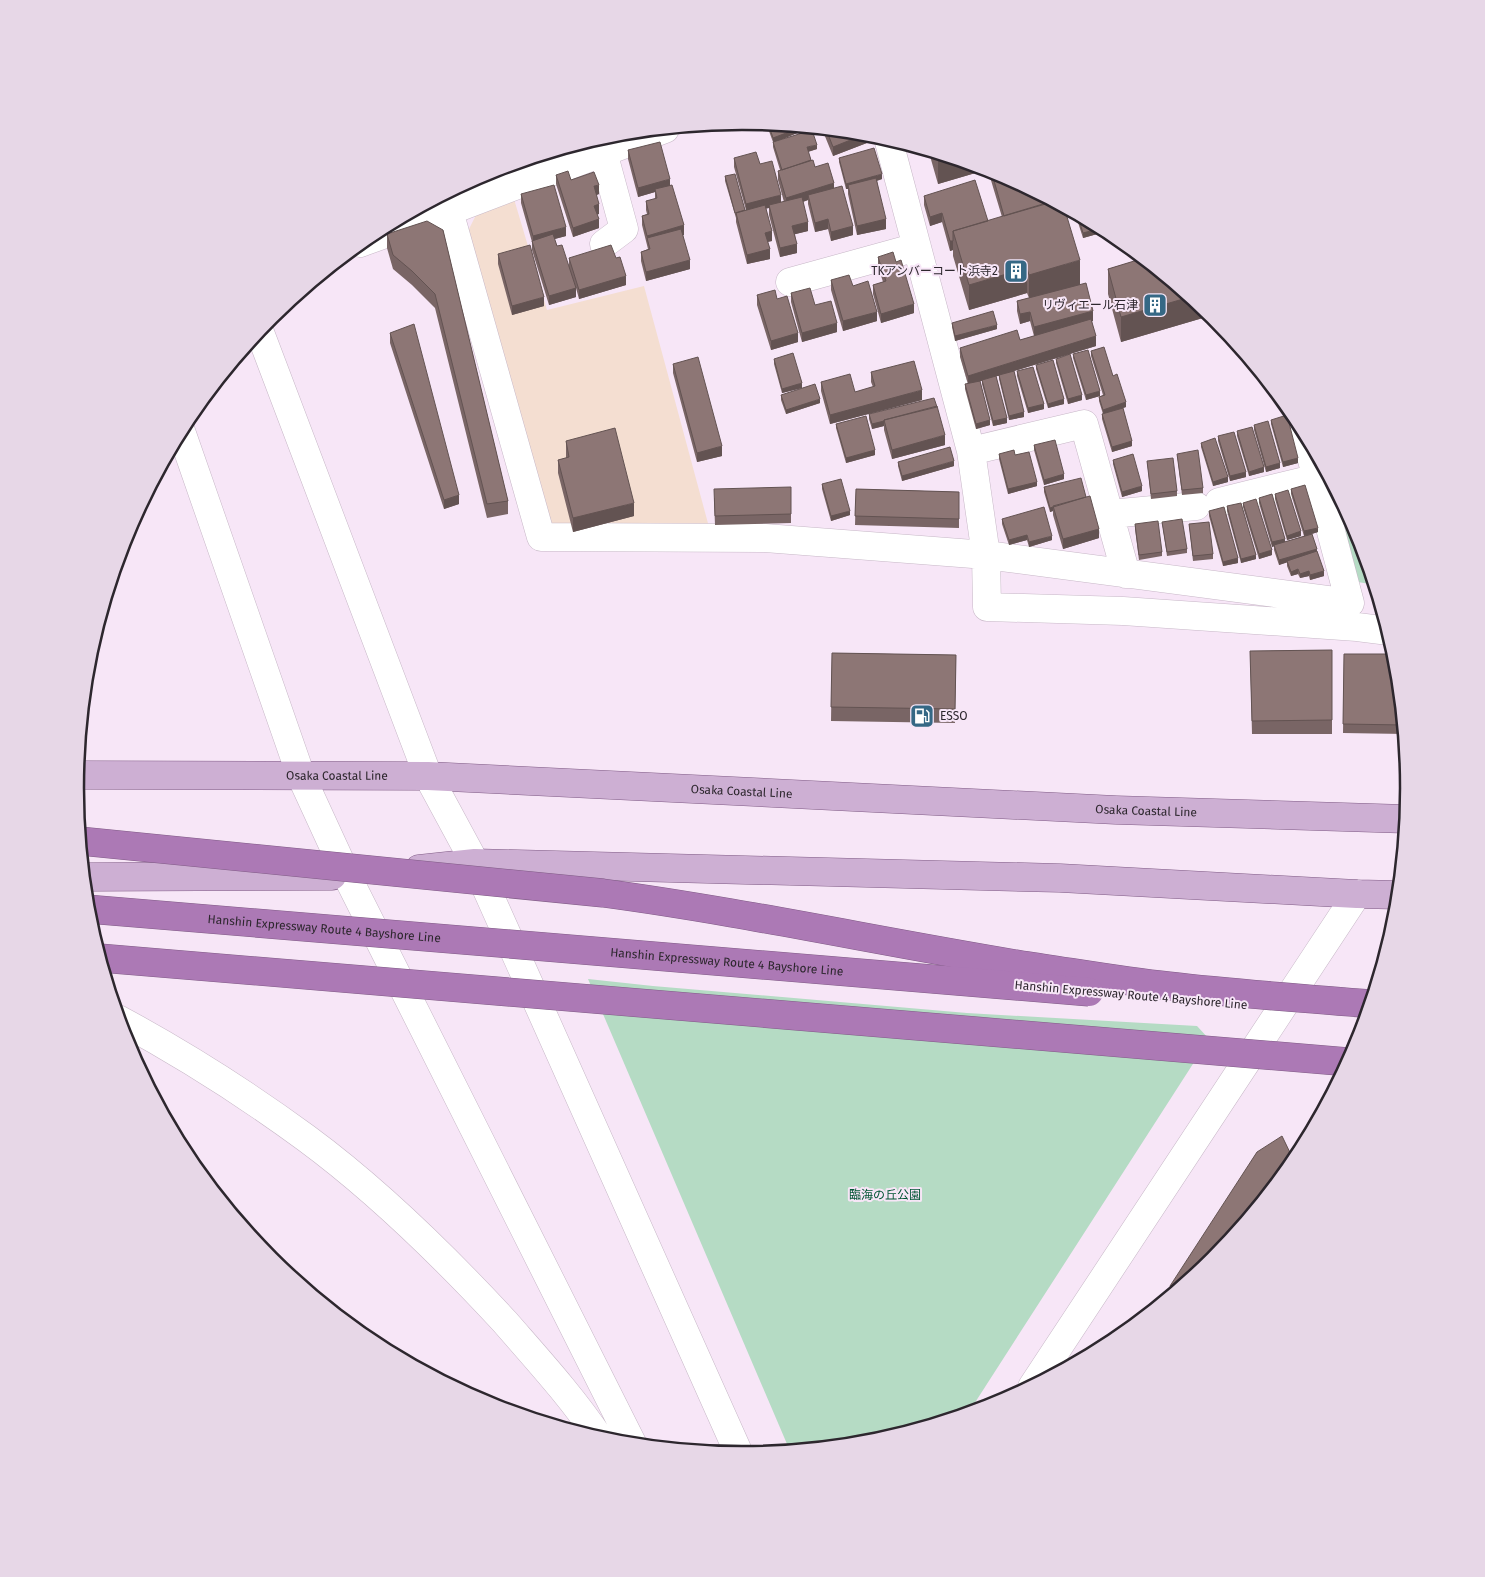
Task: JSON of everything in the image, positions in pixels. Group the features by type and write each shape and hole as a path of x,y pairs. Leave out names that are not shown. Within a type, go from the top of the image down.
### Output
{"highway":[{"path":"86,842 612,894 750,915 1022,965 1159,985 1365,1003"},
{"name":"Hanshin Expressway Route 4 Bayshore Line","path":"95,910 1361,1013"},
{"path":"106,958 1342,1061"}],"main road":[{"name":"Osaka Coastal Line","path":"84,775 428,776 1116,810 1400,819"},
{"path":"89,877 346,876 475,863 1060,878 1393,895"}],"street":[{"path":"392,232 644,137"},
{"path":"890,147 971,451 986,555 987,607 1122,611 1382,629"},
{"path":"603,152 624,229 604,244"},
{"path":"449,211 541,537 765,538 986,555 1350,603 1325,487 1319,470"},
{"path":"790,282 916,247"},
{"path":"262,338 428,776 475,863 736,1447"},
{"path":"971,451 1084,424 1126,574"},
{"path":"184,440 301,776 346,876 629,1437"},
{"path":"1110,514 1208,504 1325,487"},
{"path":"1039,1376 1358,894"},
{"path":"128,1023 236,1089 307,1139 372,1192 488,1304 540,1362 594,1430"}],"shaded area":[{"path":"514,199 547,310 644,286 709,527 549,532 468,231 477,213"}],"green space":[{"path":"1340,513 1368,584 1358,582"},
{"name":"臨海の丘公園","path":"588,979 967,1013 1197,1026 1209,1039 974,1405 913,1425 871,1435 788,1446"}],"building":[{"path":"771,131 790,131 773,138"},
{"path":"803,133 813,134 817,145 807,147 811,160 782,170 773,142"},
{"path":"828,135 853,139 833,147"},
{"path":"660,142 670,179 638,188 628,150"},
{"path":"874,148 882,174 846,184 839,158"},
{"path":"756,152 760,164 772,161 781,195 746,204 734,158"},
{"path":"813,160 815,167 828,163 834,183 786,198 778,171"},
{"path":"568,171 571,180 594,172 599,185 594,186 599,204 594,206 599,219 573,228 556,175"},
{"path":"735,174 745,210 735,213 725,176"},
{"path":"876,178 886,219 857,226 848,185"},
{"path":"975,180 988,221 953,231 953,241 950,241 942,213 930,217 924,196"},
{"path":"994,180 1045,204 1004,216"},
{"path":"554,185 566,227 533,236 521,194"},
{"path":"672,185 684,225 647,236 642,216 649,214 646,201 657,198 655,189"},
{"path":"842,186 853,226 831,232 828,219 815,223 808,195"},
{"path":"802,197 808,222 792,226 797,244 780,248 769,205"},
{"path":"1045,204 1066,215 1080,260 1029,275 1027,268 969,285 953,231"},
{"path":"765,205 772,231 765,233 770,249 747,255 736,213"},
{"path":"427,221 443,230 508,501 487,504 435,294 393,255 387,235"},
{"path":"1080,223 1092,231 1083,233"},
{"path":"681,229 690,260 646,272 641,252 650,249 647,238"},
{"path":"553,234 557,246 562,245 576,288 549,296 532,241"},
{"path":"530,245 544,297 512,306 498,254"},
{"path":"611,245 616,258 620,257 626,276 579,290 569,258"},
{"path":"893,252 896,262 901,260 914,304 881,314 873,285 886,281 878,257"},
{"path":"1136,260 1183,299 1121,317 1108,269"},
{"path":"849,275 853,286 868,281 877,312 843,321 831,280"},
{"path":"1086,283 1093,311 1034,327 1030,312 1020,314 1017,301"},
{"path":"810,288 815,305 831,301 837,323 802,333 791,293"},
{"path":"775,290 777,299 787,296 798,333 771,341 757,295"},
{"path":"993,311 997,325 955,336 952,323"},
{"path":"1091,319 1096,336 968,376 960,348 1017,330 1020,340"},
{"path":"414,324 459,495 444,500 390,333"},
{"path":"1104,347 1113,376 1117,374 1126,402 1103,410 1099,397 1105,395 1091,351"},
{"path":"1088,350 1100,391 1086,395 1073,354"},
{"path":"793,353 802,383 782,389 774,359"},
{"path":"1070,354 1082,395 1068,399 1056,359"},
{"path":"698,357 722,446 697,453 673,364"},
{"path":"1053,360 1064,399 1048,404 1036,365"},
{"path":"914,361 922,390 830,415 821,382 850,374 855,392 875,386 871,372"},
{"path":"1033,367 1044,404 1028,408 1017,371"},
{"path":"1014,371 1024,412 1009,416 999,375"},
{"path":"996,376 1007,418 993,421 982,380"},
{"path":"980,381 990,420 976,424 965,384"},
{"path":"815,384 820,399 786,410 781,395"},
{"path":"934,398 937,407 872,424 869,414"},
{"path":"937,406 945,435 892,450 884,420"},
{"path":"1123,408 1132,441 1112,447 1102,414"},
{"path":"866,416 875,450 846,458 836,424"},
{"path":"1285,416 1288,421 1298,458 1283,462 1271,420"},
{"path":"1268,421 1280,463 1266,467 1254,425"},
{"path":"1252,427 1264,467 1249,472 1237,431"},
{"path":"615,428 634,503 573,518 558,460 569,457 566,441"},
{"path":"1234,432 1246,472 1230,476 1218,436"},
{"path":"1215,438 1228,477 1213,482 1201,443"},
{"path":"1055,440 1064,474 1044,480 1034,445"},
{"path":"950,447 954,461 902,476 898,462"},
{"path":"1014,450 1015,455 1029,452 1037,482 1008,489 999,454"},
{"path":"1198,450 1203,488 1182,490 1177,454"},
{"path":"1133,454 1142,486 1122,492 1113,460"},
{"path":"1173,458 1177,491 1151,494 1147,461"},
{"path":"1081,478 1086,497 1050,508 1044,487"},
{"path":"841,479 850,511 831,516 822,484"},
{"path":"1305,485 1318,528 1304,531 1291,489"},
{"path":"791,487 791,514 715,516 714,489"},
{"path":"856,489 959,492 959,519 855,516"},
{"path":"1288,490 1301,531 1287,536 1275,494"},
{"path":"1272,494 1285,539 1272,542 1259,498"},
{"path":"1090,496 1099,529 1063,539 1053,506"},
{"path":"1256,499 1272,550 1259,554 1243,503"},
{"path":"1241,503 1256,555 1241,559 1227,506"},
{"path":"1044,507 1052,536 1029,542 1027,535 1009,540 1002,519"},
{"path":"1224,507 1238,558 1223,562 1209,511"},
{"path":"1182,519 1187,549 1167,552 1162,522"},
{"path":"1158,521 1162,552 1139,555 1135,524"},
{"path":"1209,522 1213,554 1193,556 1189,524"},
{"path":"1312,534 1317,549 1279,560 1274,545"},
{"path":"1317,551 1324,571 1310,575 1309,571 1300,574 1298,569 1291,572 1287,561"},
{"path":"1332,650 1332,720 1252,721 1250,651"},
{"path":"832,653 956,655 955,709 831,707"},
{"path":"1344,654 1388,654 1398,725 1343,724"},
{"path":"1282,1136 1290,1153 1265,1190 1238,1223 1171,1289 1170,1286 1257,1152"}],"place":[{"name":"TKアンバーコート浜寺2","path":"1016,271"},
{"name":"リヴィエール石津","path":"1155,305"},
{"name":"ESSO","path":"922,716"}]}
